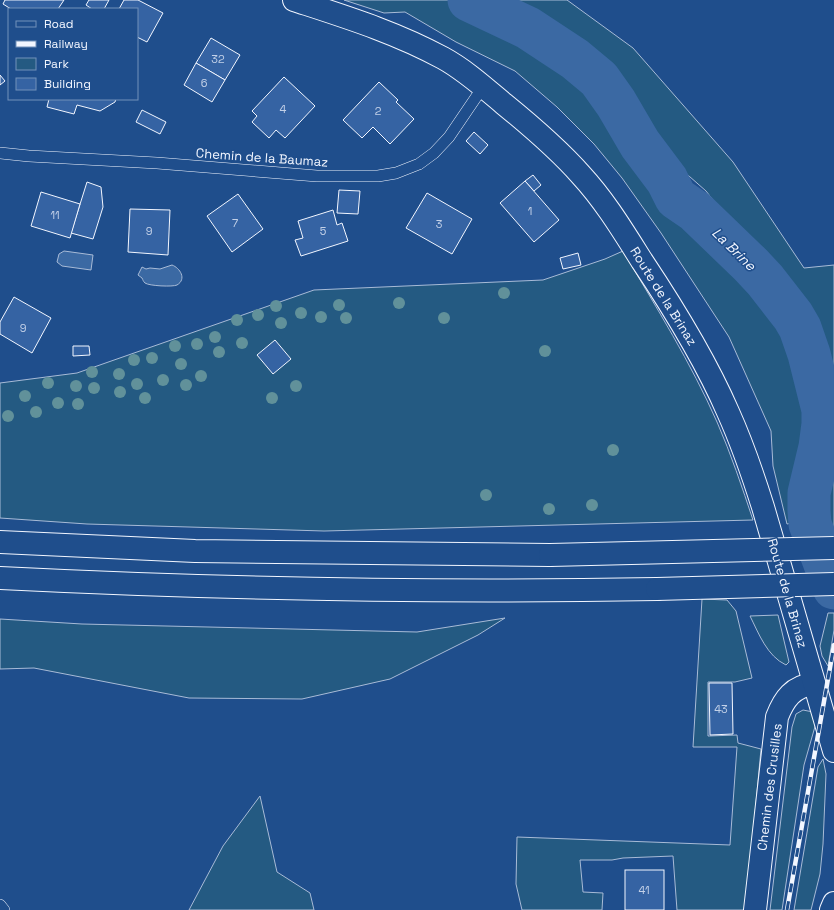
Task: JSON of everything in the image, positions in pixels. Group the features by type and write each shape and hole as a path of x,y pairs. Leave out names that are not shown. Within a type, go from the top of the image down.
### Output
{"main road":[{"name":"Route de la Brinaz","path":"294,0 384,30 445,59 483,87 552,144 582,176 609,210 692,340 728,411 763,507 834,751"},
{"path":"0,542 203,551 550,555 834,548"},
{"path":"0,578 208,587 382,590 552,591 834,584"},
{"name":"Chemin des Crusilles","path":"755,910 778,717 786,698 805,684 814,684"},
{"path":"831,910 834,903"}],"lane":[{"name":"Chemin de la Baumaz","path":"0,153 157,163 317,176 378,176 396,173 419,164 434,153 449,138 483,87"},
{"path":"0,905 4,910"}],"green space":[{"path":"344,0 461,0 473,10 541,45 600,92 646,162 680,210 719,249 750,287 779,329 805,398 801,521 787,524 773,466 771,431 729,337 661,233 622,178 594,144 557,107 515,71 456,42 405,12 384,13"},
{"path":"516,0 567,0 633,48 733,162 804,268 834,265 834,549 821,550 816,517 832,421 821,367 798,312 706,191 664,154 615,83"},
{"path":"623,251 673,335 707,400 727,446 753,520 324,531 87,524 0,518 0,383 77,373 314,290 543,280 605,259"},
{"path":"702,599 727,600 736,611 752,678 735,682 708,682 708,736 737,735 738,743 761,749 746,910 677,910 673,856 623,858 612,860 580,860 583,892 603,893 602,910 522,910 516,884 517,837 730,845 737,747 693,747"},
{"path":"828,613 834,613 834,630 828,666 822,656 820,646"},
{"path":"778,615 789,662 786,665 779,661 764,644 750,616"},
{"path":"505,618 478,635 390,679 302,699 189,698 34,668 0,669 0,619 82,624 417,632"},
{"path":"803,710 813,712 816,723 804,765 782,910 770,910 792,727 796,714"},
{"path":"823,759 826,774 820,874 811,910 794,910 818,767"},
{"path":"260,796 277,872 310,893 314,910 189,910 223,846"}],"shaded area":[{"path":"64,251 93,255 91,270 62,266 57,262 59,254"},
{"path":"172,265 180,271 182,277 182,280 177,285 161,286 147,284 138,275 142,267 146,269 160,269"}],"building":[{"path":"5,0 64,0 59,8 9,8 3,4"},
{"path":"89,0 109,0 105,8 90,8 86,5"},
{"path":"124,0 138,0 163,13 147,42 138,38 138,8 120,8"},
{"path":"211,38 240,55 225,80 196,63"},
{"path":"196,63 225,80 212,102 184,85"},
{"path":"0,75 5,81 0,85"},
{"path":"284,77 315,106 285,138 276,130 269,138 252,122 257,116 252,111"},
{"path":"379,82 398,100 396,102 414,119 390,144 373,127 362,138 343,120"},
{"path":"49,100 116,100 115,102 100,111 77,105 74,114 47,107"},
{"path":"142,110 166,122 160,134 136,122"},
{"path":"474,132 488,145 480,154 466,141"},
{"path":"533,175 541,185 534,191 525,181"},
{"path":"525,181 559,220 534,242 500,203"},
{"path":"87,182 101,187 103,207 93,239 71,233"},
{"path":"339,190 360,191 358,214 337,213"},
{"path":"41,192 80,204 70,238 31,226"},
{"path":"427,193 472,219 452,254 406,228"},
{"path":"238,194 263,229 232,252 207,216"},
{"path":"130,209 170,210 168,255 128,252"},
{"path":"333,210 337,225 342,223 348,241 301,256 295,240 303,238 298,221"},
{"path":"578,253 581,265 563,269 560,258"},
{"path":"14,297 51,318 32,353 0,334 0,322"},
{"path":"275,340 291,359 273,374 257,355"},
{"path":"73,346 89,346 90,355 73,356"},
{"path":"709,683 732,683 733,734 710,735"},
{"path":"625,870 664,870 664,910 625,910"}],"waterway":[{"name":"La Brine","path":"469,0 528,28 575,59 599,79 616,103 640,144 667,180 676,198 695,211 751,265 765,280 793,316 800,328 809,354 823,410 820,447 809,493 809,511 810,524 834,588"}],"railway":[{"path":"787,910 834,645"}]}
